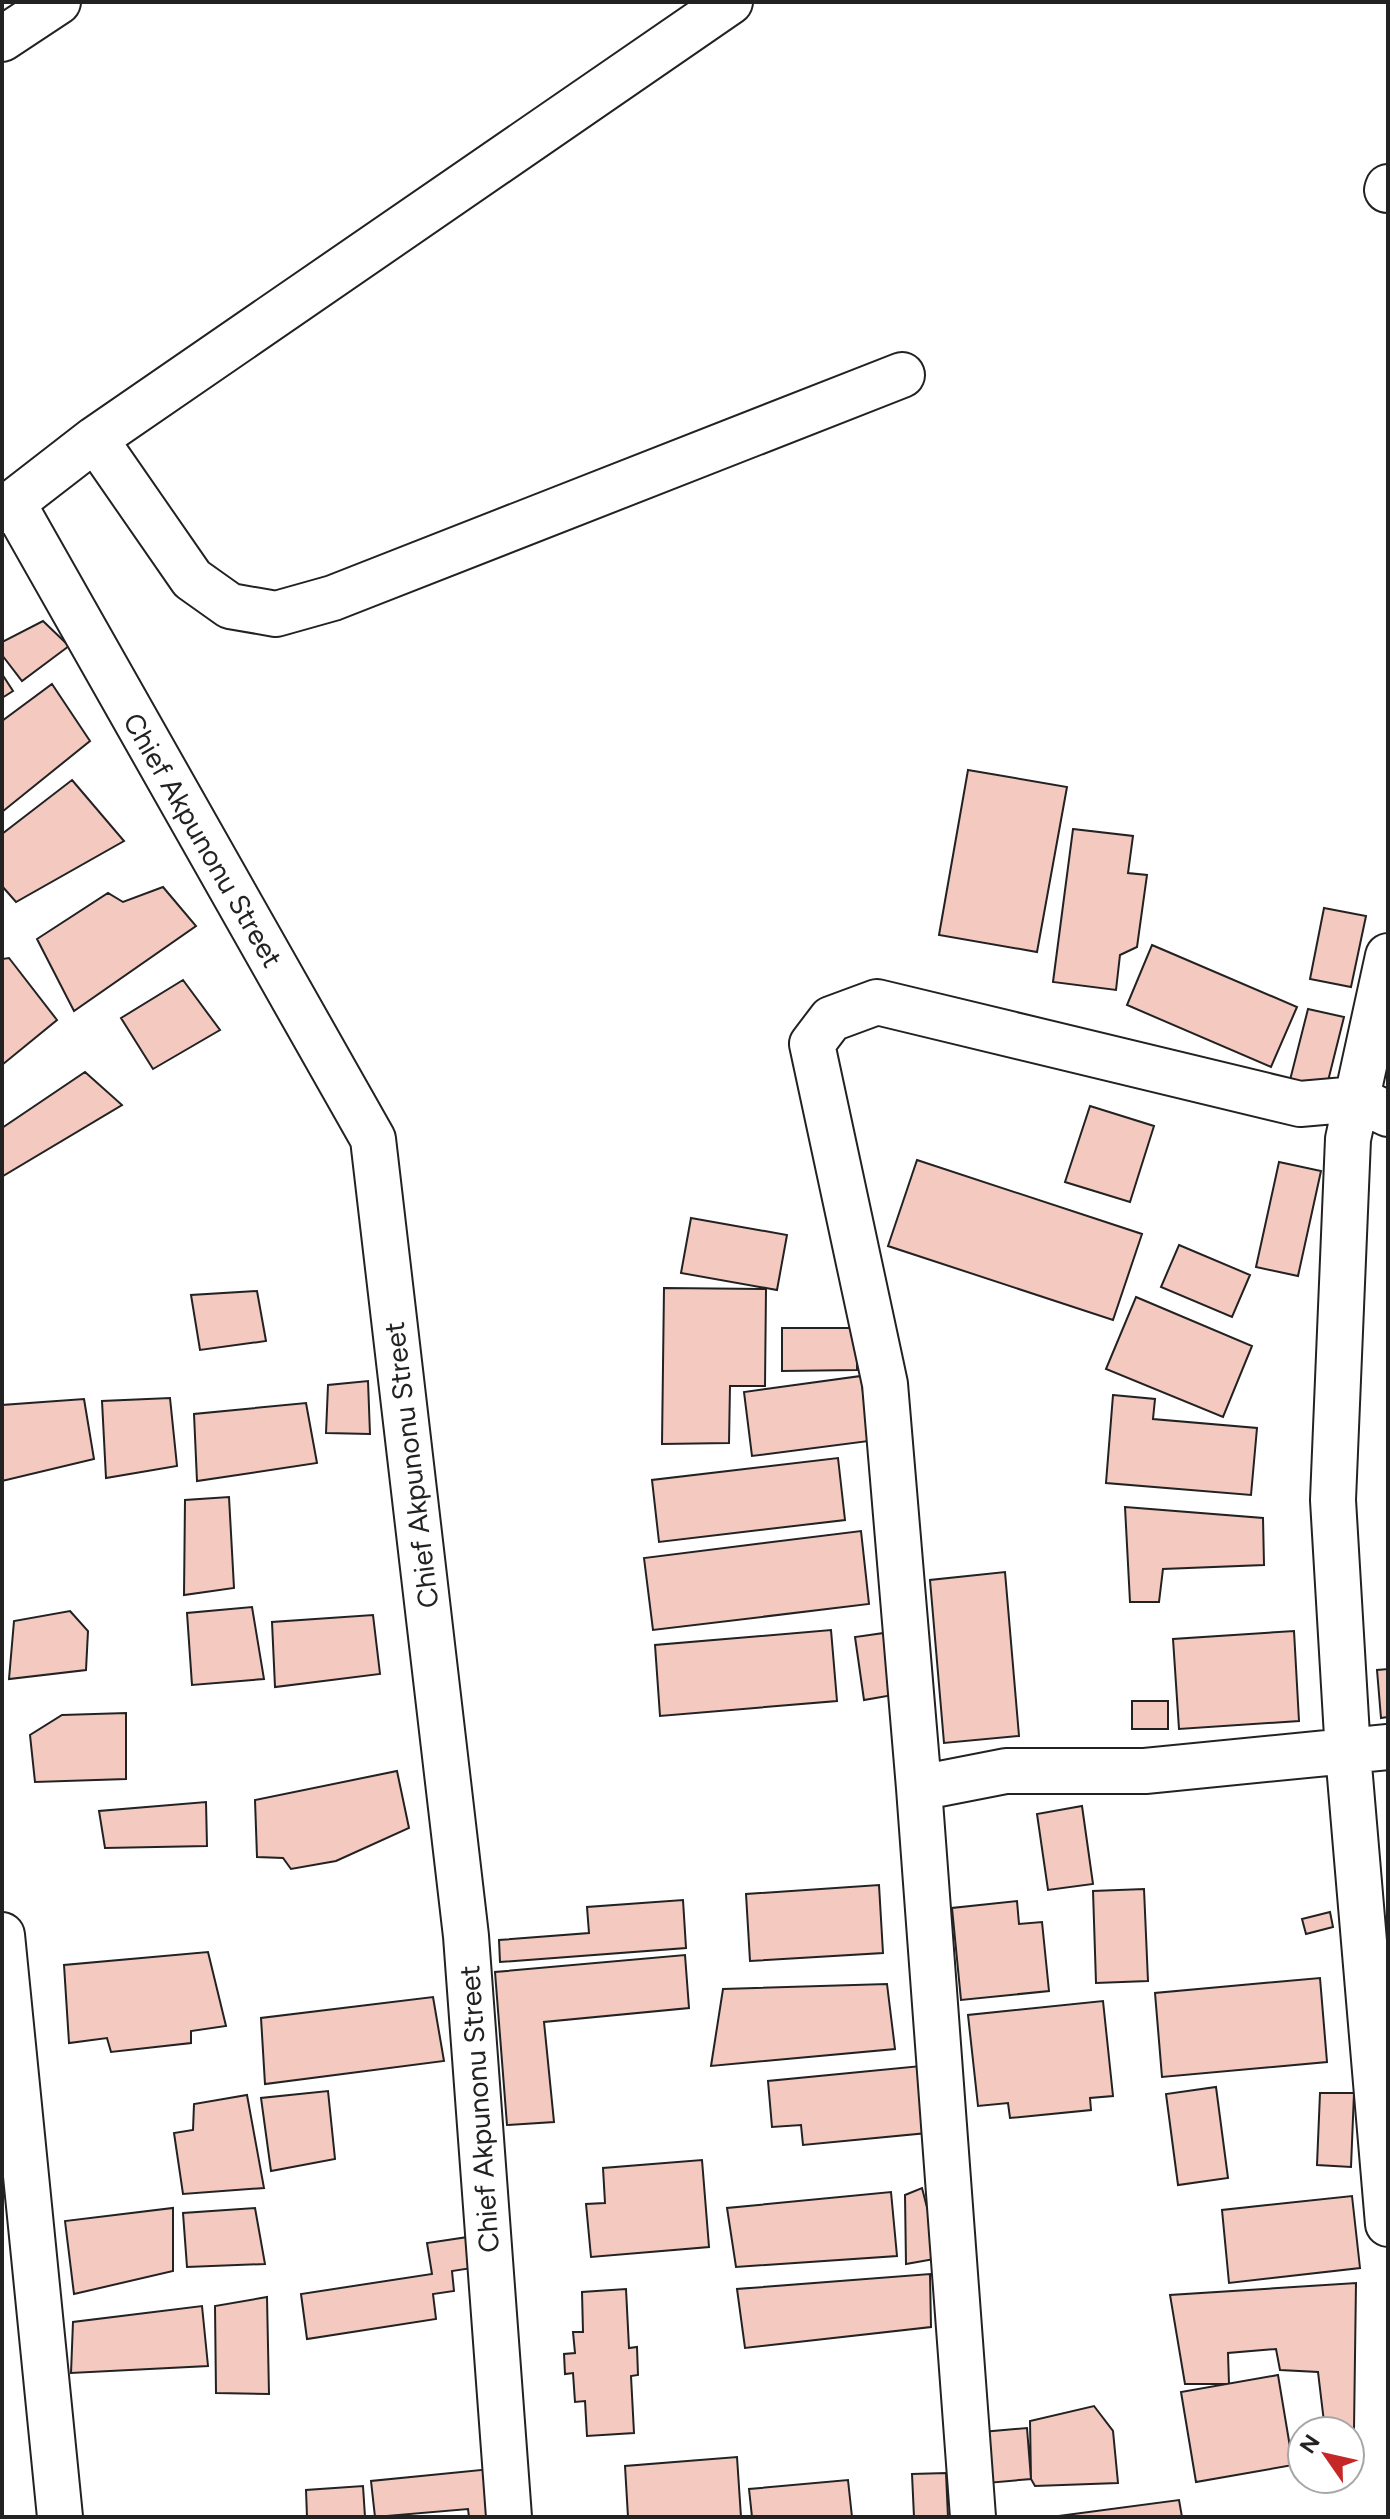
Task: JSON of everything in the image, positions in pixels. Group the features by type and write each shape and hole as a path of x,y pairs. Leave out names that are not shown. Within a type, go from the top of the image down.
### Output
{"street":[{"path":"2,39 58,2"},
{"path":"8,508 95,439 730,2"},
{"path":"95,439 192,579 230,606 276,614 333,598 902,375"},
{"name":"Chief Akpunonu Street","path":"8,508 373,1139 466,1936 509,2517"},
{"path":"1388,956 1372,1106 1348,1139 1333,1500 1368,1750 1388,2224"},
{"path":"973,2517 919,1788 885,1384 812,1044 831,1019 877,1002 1300,1104 1372,1106"},
{"path":"919,1788 1006,1771 1145,1771 1368,1750"},
{"path":"2,1935 60,2517"}],"building":[{"path":"43,621 69,646 22,681 2,655 2,642"},
{"path":"2,674 13,691 2,698"},
{"path":"52,684 90,741 2,812 2,721"},
{"path":"968,770 1067,787 1037,952 939,935"},
{"path":"72,780 124,841 16,902 2,886 2,834"},
{"path":"1073,829 1133,836 1128,873 1147,875 1137,947 1120,955 1116,990 1053,982"},
{"path":"163,887 196,926 74,1011 37,939 108,893 123,902"},
{"path":"1324,908 1366,916 1351,987 1310,979"},
{"path":"1152,945 1297,1007 1271,1067 1127,1005"},
{"path":"9,958 57,1020 2,1065 2,959"},
{"path":"183,980 220,1030 153,1069 121,1018"},
{"path":"1308,1009 1344,1017 1325,1093 1289,1084"},
{"path":"85,1072 122,1105 3,1176 2,1128"},
{"path":"1090,1106 1154,1126 1130,1202 1065,1182"},
{"path":"917,1160 1142,1234 1113,1320 888,1246"},
{"path":"1279,1162 1321,1171 1298,1276 1256,1267"},
{"path":"691,1218 787,1235 777,1290 681,1273"},
{"path":"1179,1245 1250,1275 1232,1317 1161,1287"},
{"path":"664,1288 766,1289 765,1386 730,1386 729,1443 662,1444"},
{"path":"257,1291 266,1341 200,1350 191,1295"},
{"path":"1136,1297 1252,1346 1223,1417 1106,1369"},
{"path":"782,1328 857,1328 857,1370 782,1371"},
{"path":"861,1376 869,1441 752,1456 744,1392"},
{"path":"368,1381 370,1434 326,1433 328,1385"},
{"path":"1113,1395 1155,1399 1153,1419 1257,1428 1251,1495 1106,1483"},
{"path":"170,1398 177,1466 106,1478 102,1401"},
{"path":"84,1399 94,1459 2,1481 2,1405"},
{"path":"306,1403 317,1463 197,1481 194,1414"},
{"path":"838,1458 845,1520 659,1542 652,1480"},
{"path":"229,1497 234,1588 184,1595 185,1500"},
{"path":"1125,1507 1263,1518 1264,1565 1163,1569 1159,1602 1130,1602"},
{"path":"861,1531 869,1604 653,1630 644,1558"},
{"path":"1005,1572 1019,1736 944,1743 930,1580"},
{"path":"252,1607 264,1679 192,1685 187,1613"},
{"path":"70,1611 88,1631 86,1670 9,1679 14,1621"},
{"path":"373,1615 380,1674 275,1687 272,1622"},
{"path":"831,1630 837,1701 660,1716 655,1645"},
{"path":"1294,1631 1299,1721 1179,1729 1173,1639"},
{"path":"884,1633 893,1695 864,1700 855,1637"},
{"path":"1388,1669 1388,1717 1381,1718 1377,1670"},
{"path":"1132,1701 1168,1701 1168,1729 1132,1729"},
{"path":"126,1713 126,1779 35,1782 30,1735 62,1715"},
{"path":"397,1771 409,1828 336,1861 291,1869 283,1858 257,1857 255,1800"},
{"path":"206,1802 207,1846 105,1848 99,1811"},
{"path":"1082,1806 1093,1884 1048,1890 1037,1814"},
{"path":"879,1885 883,1953 750,1961 746,1894"},
{"path":"1144,1889 1148,1981 1096,1983 1093,1891"},
{"path":"683,1900 686,1948 500,1962 499,1940 589,1933 587,1907"},
{"path":"1017,1901 1019,1924 1042,1922 1049,1991 961,2000 952,1908"},
{"path":"1330,1912 1333,1927 1306,1934 1302,1919"},
{"path":"208,1952 226,2026 191,2031 191,2043 111,2052 107,2038 69,2043 64,1965"},
{"path":"685,1955 689,2008 544,2022 554,2122 507,2125 495,1972"},
{"path":"1320,1978 1327,2062 1162,2077 1155,1993"},
{"path":"887,1984 895,2049 711,2066 723,1989"},
{"path":"433,1997 444,2061 265,2084 261,2018"},
{"path":"1103,2001 1113,2096 1090,2098 1091,2110 1010,2118 1008,2103 978,2106 968,2015"},
{"path":"921,2066 927,2133 803,2145 801,2125 772,2127 768,2081"},
{"path":"1216,2087 1228,2178 1178,2185 1166,2094"},
{"path":"328,2091 335,2159 271,2171 261,2098"},
{"path":"1320,2093 1354,2093 1351,2167 1317,2165"},
{"path":"247,2095 264,2188 183,2194 174,2133 193,2130 194,2104"},
{"path":"702,2160 709,2247 591,2257 586,2204 605,2203 603,2168"},
{"path":"922,2188 940,2258 906,2264 905,2195"},
{"path":"891,2192 897,2256 736,2267 727,2208"},
{"path":"1352,2196 1360,2268 1229,2283 1222,2210"},
{"path":"173,2208 173,2271 74,2294 65,2221"},
{"path":"255,2208 265,2264 187,2267 183,2213"},
{"path":"468,2237 472,2268 452,2271 454,2291 433,2294 436,2319 307,2339 301,2294 432,2274 427,2243"},
{"path":"930,2274 931,2327 745,2348 737,2289"},
{"path":"1356,2283 1354,2415 1323,2415 1318,2372 1280,2370 1276,2349 1228,2353 1229,2384 1185,2384 1170,2295"},
{"path":"626,2289 629,2348 637,2347 638,2375 631,2376 634,2433 587,2436 585,2401 575,2402 573,2373 565,2374 564,2354 575,2353 573,2332 583,2332 582,2292"},
{"path":"267,2297 269,2394 216,2393 215,2306"},
{"path":"202,2306 208,2366 71,2373 73,2322"},
{"path":"1278,2375 1286,2423 1286,2466 1196,2482 1181,2392"},
{"path":"1094,2406 1113,2431 1118,2483 1035,2486 1031,2479 1030,2421"},
{"path":"1027,2428 1031,2479 987,2483 982,2432"},
{"path":"737,2457 741,2517 628,2517 625,2466"},
{"path":"491,2469 495,2517 469,2517 468,2509 375,2517 371,2481"},
{"path":"946,2473 948,2517 914,2517 912,2474"},
{"path":"848,2480 852,2517 752,2517 749,2489"},
{"path":"363,2486 365,2517 307,2517 306,2490"},
{"path":"1179,2500 1182,2517 1051,2517"}]}
